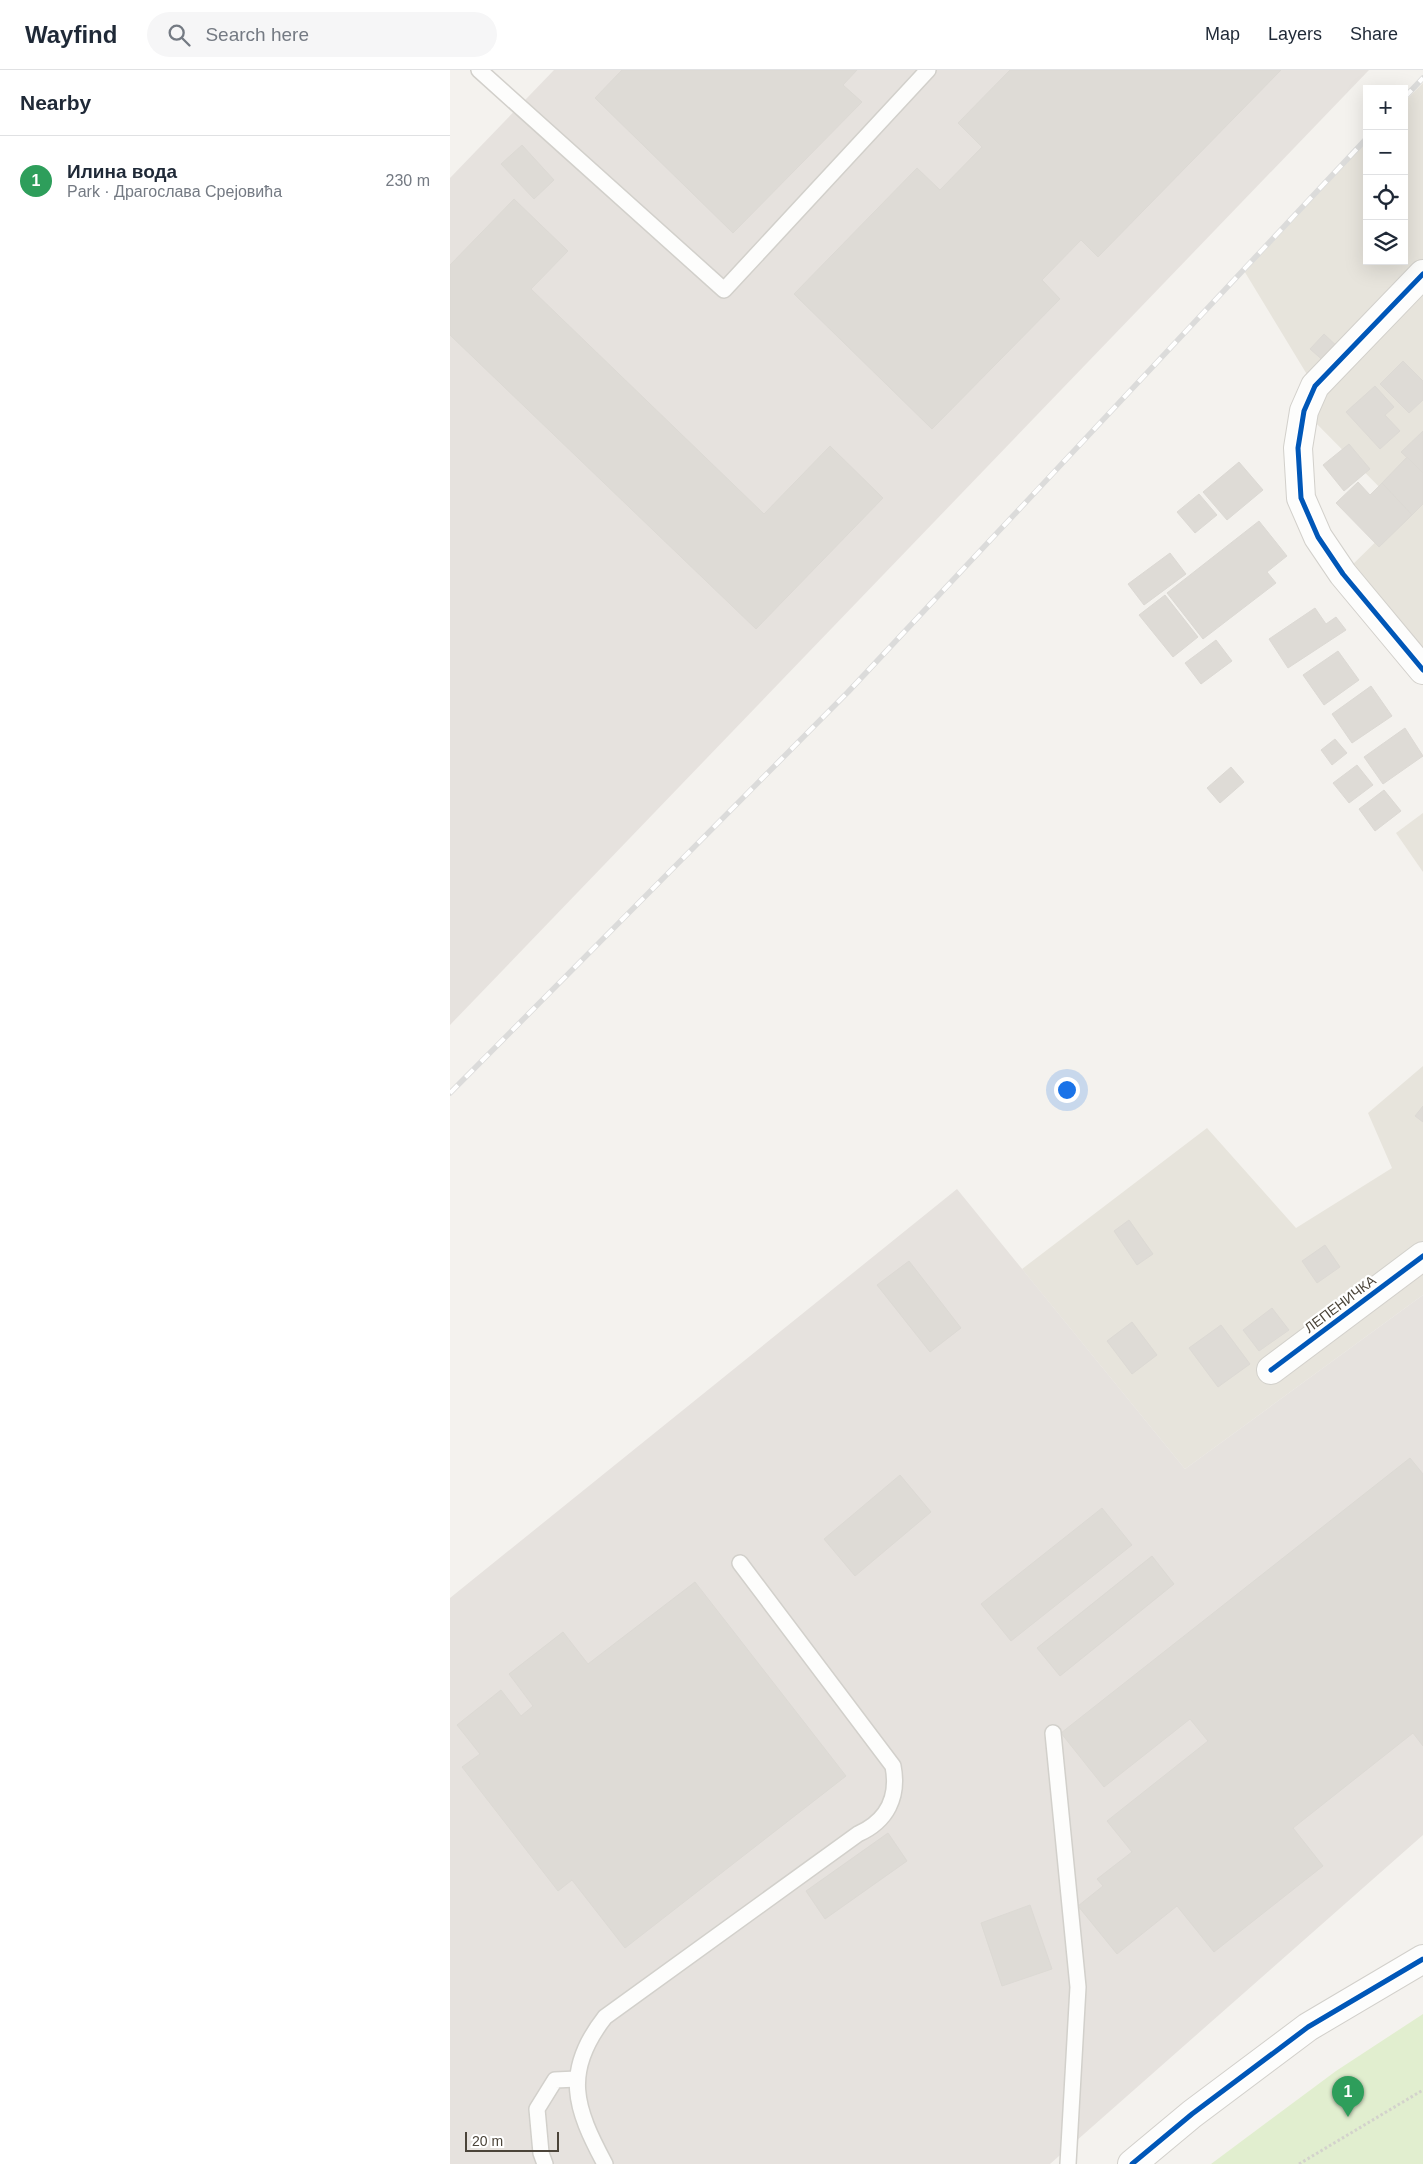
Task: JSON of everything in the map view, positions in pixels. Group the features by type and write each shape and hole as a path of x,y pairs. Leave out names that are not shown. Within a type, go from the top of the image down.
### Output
{"street":[{"path":"1423,274 1315,386 1304,411 1298,448 1301,498 1318,536 1342,574 1423,670"},
{"name":"ЛЕПЕНИЧКА","path":"1271,1370 1423,1256"},
{"path":"1132,2164 1192,2114 1308,2027 1423,1959"}],"lane":[{"path":"479,70 724,290 928,70"},
{"path":"605,2164 586,2130 580,2113 577,2078 586,2045 605,2017 858,1834 870,1829 887,1811 892,1799 895,1777 892,1766 740,1563"},
{"path":"1053,1734 1078,1987 1068,2164"},
{"path":"545,2164 541,2153 537,2109 555,2080 577,2078"}],"path":[{"path":"1299,2164 1423,2090"}],"shaded area":[{"path":"554,70 1369,70 450,1025 450,178"},
{"path":"1423,83 1423,670 1343,574 1405,513 1304,411 1314,386 1243,269 1363,145 1363,265 1408,265 1408,98"},
{"path":"1423,813 1423,872 1396,833"},
{"path":"1423,1066 1423,1295 1185,1469 1022,1269 1207,1128 1296,1228 1392,1168 1368,1113"},
{"path":"957,1189 1185,1469 1423,1295 1423,1835 1050,2164 450,2164 450,1598"}],"green space":[{"path":"1423,2014 1423,2164 1211,2164 1336,2071"}],"building":[{"path":"622,70 857,70 843,85 862,102 733,233 595,98"},
{"path":"1010,70 1281,70 1098,257 1081,240 1042,280 1060,299 932,429 794,294 917,168 940,190 982,147 958,123"},
{"path":"522,145 554,180 534,199 501,164"},
{"path":"514,199 568,251 531,289 764,514 830,446 883,498 756,629 450,335 450,265"},
{"path":"1324,334 1340,349 1326,363 1310,349"},
{"path":"1403,361 1423,381 1423,400 1409,413 1380,384"},
{"path":"1375,386 1394,407 1385,415 1400,431 1380,449 1346,412"},
{"path":"1423,431 1423,473 1401,452"},
{"path":"1349,444 1370,469 1344,491 1323,465"},
{"path":"1407,457 1423,473 1423,504 1412,515 1382,483"},
{"path":"1239,462 1263,490 1227,520 1203,492"},
{"path":"1358,482 1370,495 1382,483 1412,515 1379,547 1336,503"},
{"path":"1199,494 1217,515 1195,533 1177,512"},
{"path":"1259,521 1287,556 1267,572 1276,583 1203,639 1167,593"},
{"path":"1170,553 1186,574 1144,605 1128,584"},
{"path":"1165,595 1198,637 1173,657 1139,615"},
{"path":"1315,608 1326,624 1336,617 1346,630 1288,668 1269,639"},
{"path":"1216,640 1232,661 1201,684 1185,663"},
{"path":"1338,651 1359,680 1324,705 1303,675"},
{"path":"1371,686 1392,716 1352,743 1332,714"},
{"path":"1405,728 1423,756 1383,784 1364,757"},
{"path":"1335,739 1347,753 1332,765 1321,750"},
{"path":"1357,765 1373,785 1349,803 1333,783"},
{"path":"1231,767 1244,782 1220,803 1207,788"},
{"path":"1384,790 1401,811 1375,831 1359,809"},
{"path":"1423,1106 1423,1122 1415,1116"},
{"path":"1129,1220 1153,1254 1137,1265 1114,1231"},
{"path":"1325,1245 1340,1267 1317,1283 1302,1261"},
{"path":"909,1261 961,1328 930,1352 877,1285"},
{"path":"1272,1308 1289,1330 1259,1351 1243,1330"},
{"path":"1132,1322 1157,1355 1132,1374 1107,1341"},
{"path":"1221,1325 1250,1364 1218,1387 1189,1348"},
{"path":"1410,1458 1423,1474 1423,1746 1413,1733 1293,1828 1323,1866 1214,1952 1177,1906 1117,1954 1078,1906 1103,1886 1097,1879 1132,1852 1107,1821 1208,1741 1190,1719 1104,1787 1061,1733"},
{"path":"900,1475 931,1512 855,1576 824,1539"},
{"path":"1102,1508 1132,1545 1011,1641 981,1604"},
{"path":"1152,1556 1174,1584 1060,1676 1037,1648"},
{"path":"695,1582 846,1776 625,1948 572,1880 558,1891 462,1767 480,1754 457,1725 501,1690 521,1716 533,1706 509,1674 563,1632 588,1664"},
{"path":"888,1833 907,1861 825,1919 806,1891"},
{"path":"1030,1905 1052,1969 1002,1986 981,1923"}],"railway":[{"path":"1408,94 1423,78"},
{"path":"450,1093 848,692 1363,142"}],"cycle path":[{"path":"1423,274 1315,386 1304,411 1298,448 1301,498 1318,537 1343,574 1423,670"},
{"path":"1271,1370 1423,1256"},
{"path":"1132,2164 1192,2114 1308,2027 1423,1959"}],"place":[{"name":"Илина вода","path":"1348,2117"}]}
